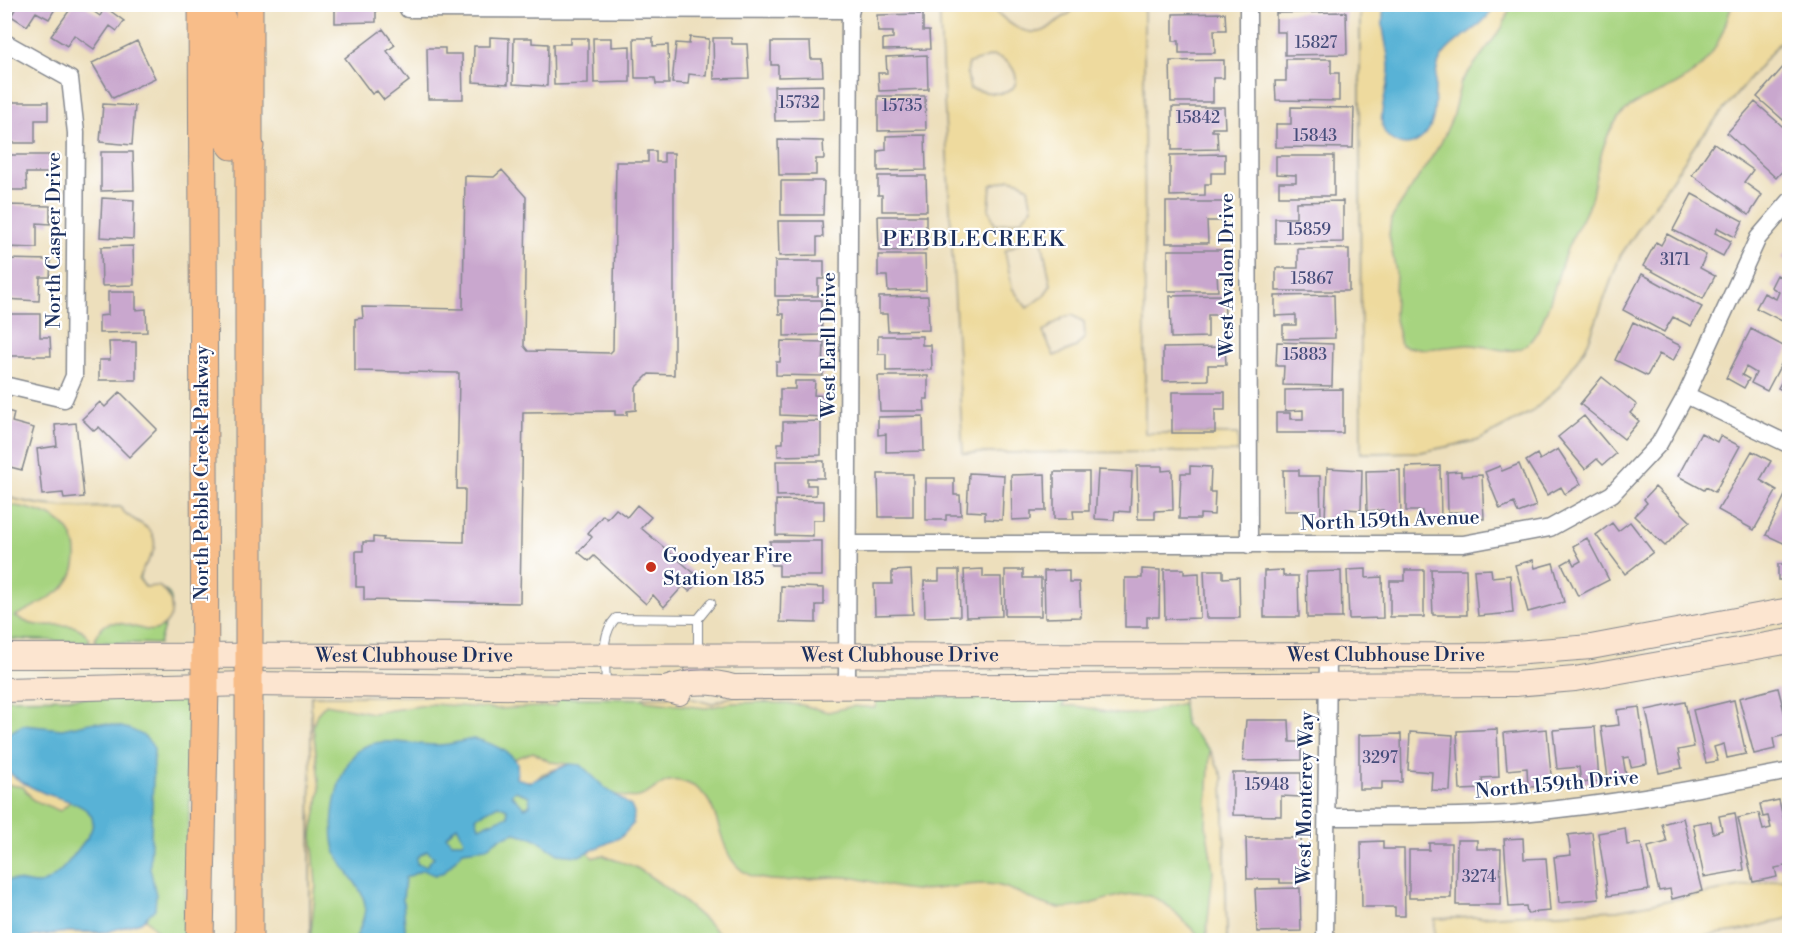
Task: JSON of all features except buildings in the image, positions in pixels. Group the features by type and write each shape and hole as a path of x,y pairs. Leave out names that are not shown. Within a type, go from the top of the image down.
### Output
{"main road":[{"name":"North Pebble Creek Parkway","path":"200,940 205,686 202,4"},
{"path":"218,4 224,27 225,136 232,146 250,146"},
{"path":"249,4 249,940"}],"street":[{"name":"West Avalon Drive","path":"1248,4 1249,545"},
{"path":"407,7 850,7"},
{"name":"West Earll Drive","path":"847,686 850,7"},
{"name":"North Casper Drive","path":"4,42 70,79 76,133 74,376 64,399 4,385"},
{"name":"North 159th Avenue","path":"849,544 1463,544 1550,528 1612,494 1659,444 1686,395 1758,238 1790,201"},
{"path":"1686,395 1790,445"},
{"name":"West Clubhouse Drive","path":"4,656 1488,655 1591,647 1790,610"},
{"name":"West Clubhouse Drive","path":"4,690 50,691 249,684 665,689 683,694 720,694 732,687 1458,686 1575,679 1790,641"},
{"path":"50,655 50,691"},
{"path":"557,656 557,688"},
{"name":"West Monterey Way","path":"1325,940 1328,656"},
{"name":"North 159th Drive","path":"1327,817 1506,814 1556,810 1671,795 1790,771"}],"lane":[{"path":"698,655 698,619 711,603"},
{"path":"606,688 605,637 609,626 616,618 698,619"}],"green space":[{"path":"1360,5 1789,5 1789,31 1697,142 1620,256 1588,343 1560,386 1533,411 1479,440 1421,452 1361,453"},
{"path":"4,496 47,505 120,507 145,527 153,537 154,545 141,572 141,582 146,587 160,588 168,592 171,599 169,616 159,644 5,639"},
{"path":"311,696 692,699 711,704 731,697 1182,696 1185,724 1210,750 1223,778 1227,940 310,940"},
{"path":"176,697 194,710 183,940 5,940 4,699"}],"sand":[{"path":"939,5 992,5 1014,26 1028,32 1035,32 1047,29 1069,14 1076,5 1144,5 1145,433 1238,434 1238,452 963,453","holes":["993,56 1001,58 1008,62 1015,74 1014,86 1003,93 970,89 967,73 969,63","1010,179 1021,182 1028,188 1032,208 1021,220 995,225 989,209 991,185","1032,235 1042,241 1051,285 1044,295 1027,308 1012,288 1005,251","1072,315 1084,322 1085,337 1076,347 1054,356 1043,332 1064,317"]},
{"path":"1360,5 1511,5 1502,28 1461,82 1452,118 1441,143 1391,219 1389,235 1396,272 1394,315 1401,345 1426,349 1475,345 1510,350 1523,347 1538,330 1550,302 1567,249 1590,202 1604,145 1612,127 1622,113 1643,99 1677,84 1700,68 1715,48 1732,5 1789,5 1789,31 1697,142 1620,256 1588,343 1560,386 1533,411 1479,440 1421,452 1361,453"},
{"path":"4,496 47,505 120,507 129,517 142,524 152,534 154,549 139,579 145,587 158,586 168,596 172,610 167,622 155,630 122,623 105,625 99,631 94,643 90,643 81,629 74,626 32,624 15,616 63,588 73,573 76,555 69,531 61,523 41,512 5,504"},
{"path":"311,696 561,696 554,706 497,709 433,704 372,713 326,704 317,714 313,726 320,790 312,834 316,885 310,940"},
{"path":"877,696 875,708 853,706 828,712 802,705 766,702 731,703 706,708 645,701 644,697 686,697 711,704 731,697"},
{"path":"1063,696 1182,696 1183,703 1143,713 1118,714 1077,706 1063,706 1066,701"},
{"path":"1210,750 1223,778 1227,940 1206,940 1213,871 1206,825"},
{"path":"533,752 550,762 569,764 542,774 535,781 518,781 514,759"},
{"path":"4,769 25,784 71,801 60,811 33,800 23,787 5,784"},
{"path":"680,781 702,792 710,804 732,861 743,871 758,878 787,881 844,877 915,890 986,884 1004,887 1052,907 1060,908 1071,908 1138,894 1158,899 1166,904 1206,940 725,940 695,911 648,875 633,866 603,855 593,858 588,852 621,837 633,824 613,794 639,797 661,784"},
{"path":"1789,878 1789,918 1744,930 1696,937 1697,940 1434,940 1435,919 1617,910"},
{"path":"146,919 165,940 6,940 68,932 99,933"}],"water":[{"path":"1385,5 1494,5 1478,26 1443,55 1436,75 1433,120 1429,130 1422,138 1410,145 1397,143 1388,137 1383,129 1382,110 1389,68 1383,28"},
{"path":"95,722 137,732 150,742 154,749 150,868 156,895 155,909 141,922 107,932 68,932 5,940 5,881 36,884 50,880 83,843 91,831 93,821 90,814 83,808 18,780 5,769 5,735 23,725 62,729"},
{"path":"473,739 504,751 517,763 516,778 530,782 569,764 581,765 605,788 631,806 634,813 633,824 621,837 579,856 558,854 534,838 515,833 500,838 486,848 463,851 444,872 435,875 423,870 405,878 403,900 406,940 355,940 363,919 365,905 360,891 336,853 332,826 337,793 349,763 357,752 376,743 437,745","holes":["515,791 529,796 530,805 525,808 511,795","498,805 507,809 508,816 479,827 476,817","457,826 464,840 451,842 446,836","427,851 434,857 426,866 417,864 417,857"]}],"place":[{"name":"Goodyear Fire Station 185","path":"651,567"}],"district":[{"name":"PEBBLECREEK","path":"974,239"}]}
